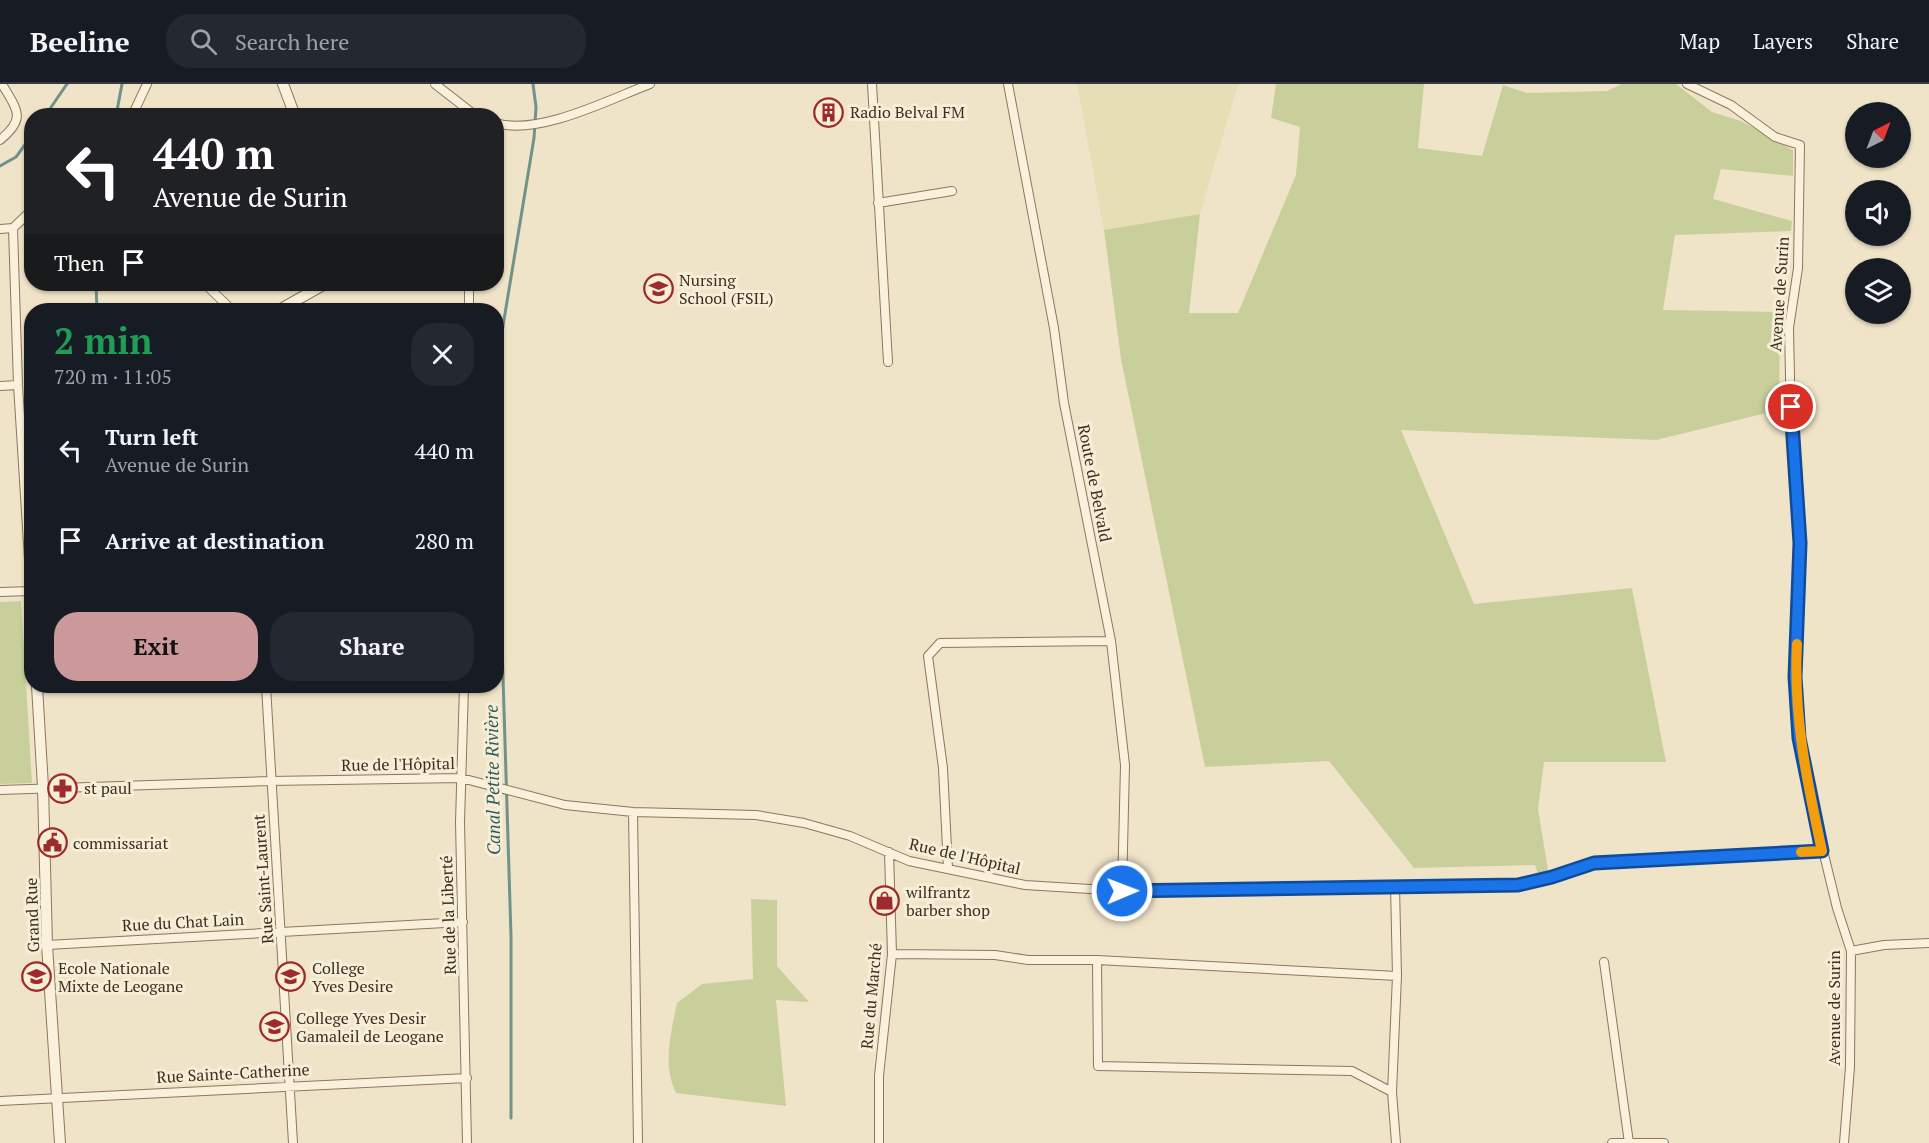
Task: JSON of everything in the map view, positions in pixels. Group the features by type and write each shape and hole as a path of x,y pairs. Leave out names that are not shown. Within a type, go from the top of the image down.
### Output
{"street":[{"path":"0,140 15,126 17,118 12,99 2,84"},
{"path":"136,108 147,84"},
{"path":"283,84 292,108"},
{"path":"435,84 466,108"},
{"path":"504,124 526,125 553,120 650,84"},
{"path":"872,84 888,362"},
{"name":"Route de Belvald","path":"1008,84 1054,328 1064,403 1110,641 1125,765 1122,891"},
{"name":"Avenue de Surin","path":"1687,84 1731,105 1774,137 1800,145 1798,268 1789,328 1791,426 1800,543 1795,677 1799,738 1822,851 1851,951 1850,1067 1844,1143"},
{"path":"878,203 952,191"},
{"path":"0,229 13,228 24,218"},
{"path":"13,228 18,385 24,481"},
{"path":"212,291 225,303"},
{"path":"291,303 313,291"},
{"path":"0,386 18,385"},
{"path":"0,592 24,592"},
{"path":"948,868 943,768 928,656 940,644 1110,641"},
{"name":"Grand Rue","path":"37,693 43,787 47,945 60,1143"},
{"name":"Rue Saint-Laurent","path":"266,693 293,1143"},
{"name":"Rue de la Liberté","path":"464,693 461,778 467,1143"},
{"name":"Rue de l'Hôpital","path":"0,790 270,781 461,778 565,805 633,812 756,815 804,823 850,836 909,861 1025,885 1122,891 1518,885 1594,863 1822,851"},
{"path":"633,812 638,1143"},
{"name":"Rue du Marché","path":"879,1143 879,1076 892,954 889,852"},
{"path":"1395,886 1397,976 1392,1092 1396,1143"},
{"name":"Rue du Chat Lain","path":"47,945 463,922"},
{"path":"1851,951 1884,945 1929,943"},
{"path":"892,954 1097,960 1397,976"},
{"path":"1097,960 1098,1066 1352,1071 1392,1092"},
{"path":"1604,962 1629,1143"},
{"name":"Rue Sainte-Catherine","path":"0,1101 288,1085 467,1078"},
{"path":"1612,1143 1664,1143"}],"shaded area":[{"path":"1077,84 1238,84 1200,214 1104,230"}],"green space":[{"path":"1276,84 1424,84 1418,148 1482,156 1503,85 1527,93 1607,91 1622,84 1676,84 1712,112 1741,121 1793,150 1793,176 1721,169 1713,199 1792,221 1791,231 1675,235 1663,310 1780,312 1779,410 1656,440 1401,430 1474,604 1632,588 1666,762 1544,762 1538,809 1548,870 1538,874 1535,865 1414,868 1329,761 1205,767 1121,359 1104,230 1200,214 1189,313 1238,313 1296,175 1300,127 1271,118"},
{"path":"21,601 24,693 27,693 32,783 0,784 0,602"},
{"path":"751,899 777,900 777,966 809,1002 776,1000 786,1106 676,1093 669,1071 669,1048 677,1003 702,984 753,979"}],"waterway":[{"path":"50,108 67,84"},
{"path":"118,108 122,84"},
{"name":"Canal Petite Rivière","path":"504,320 534,138 536,107 533,84"},
{"path":"0,166 16,157 24,146"},
{"path":"96,291 97,303"},
{"name":"Canal Petite Rivière","path":"503,693 511,936 511,1118"}],"slow traffic":[{"path":"1797,644 1795,677 1799,738 1822,851 1801,852"}],"place":[{"name":"Radio Belval FM","path":"829,112"},
{"name":"Nursing School (FSIL)","path":"658,289"},
{"name":"st paul","path":"63,788"},
{"name":"commissariat","path":"52,843"},
{"name":"wilfrantz barber shop","path":"885,901"},
{"name":"Ecole Nationale Mixte de Leogane","path":"37,977"},
{"name":"College Yves Desire","path":"291,977"},
{"name":"College Yves Desir Gamaleil de Leogane","path":"275,1027"}],"route":[{"path":"1122,891 1518,885 1594,863 1635,859 1822,851 1799,738 1795,677 1800,543 1791,407"}]}
